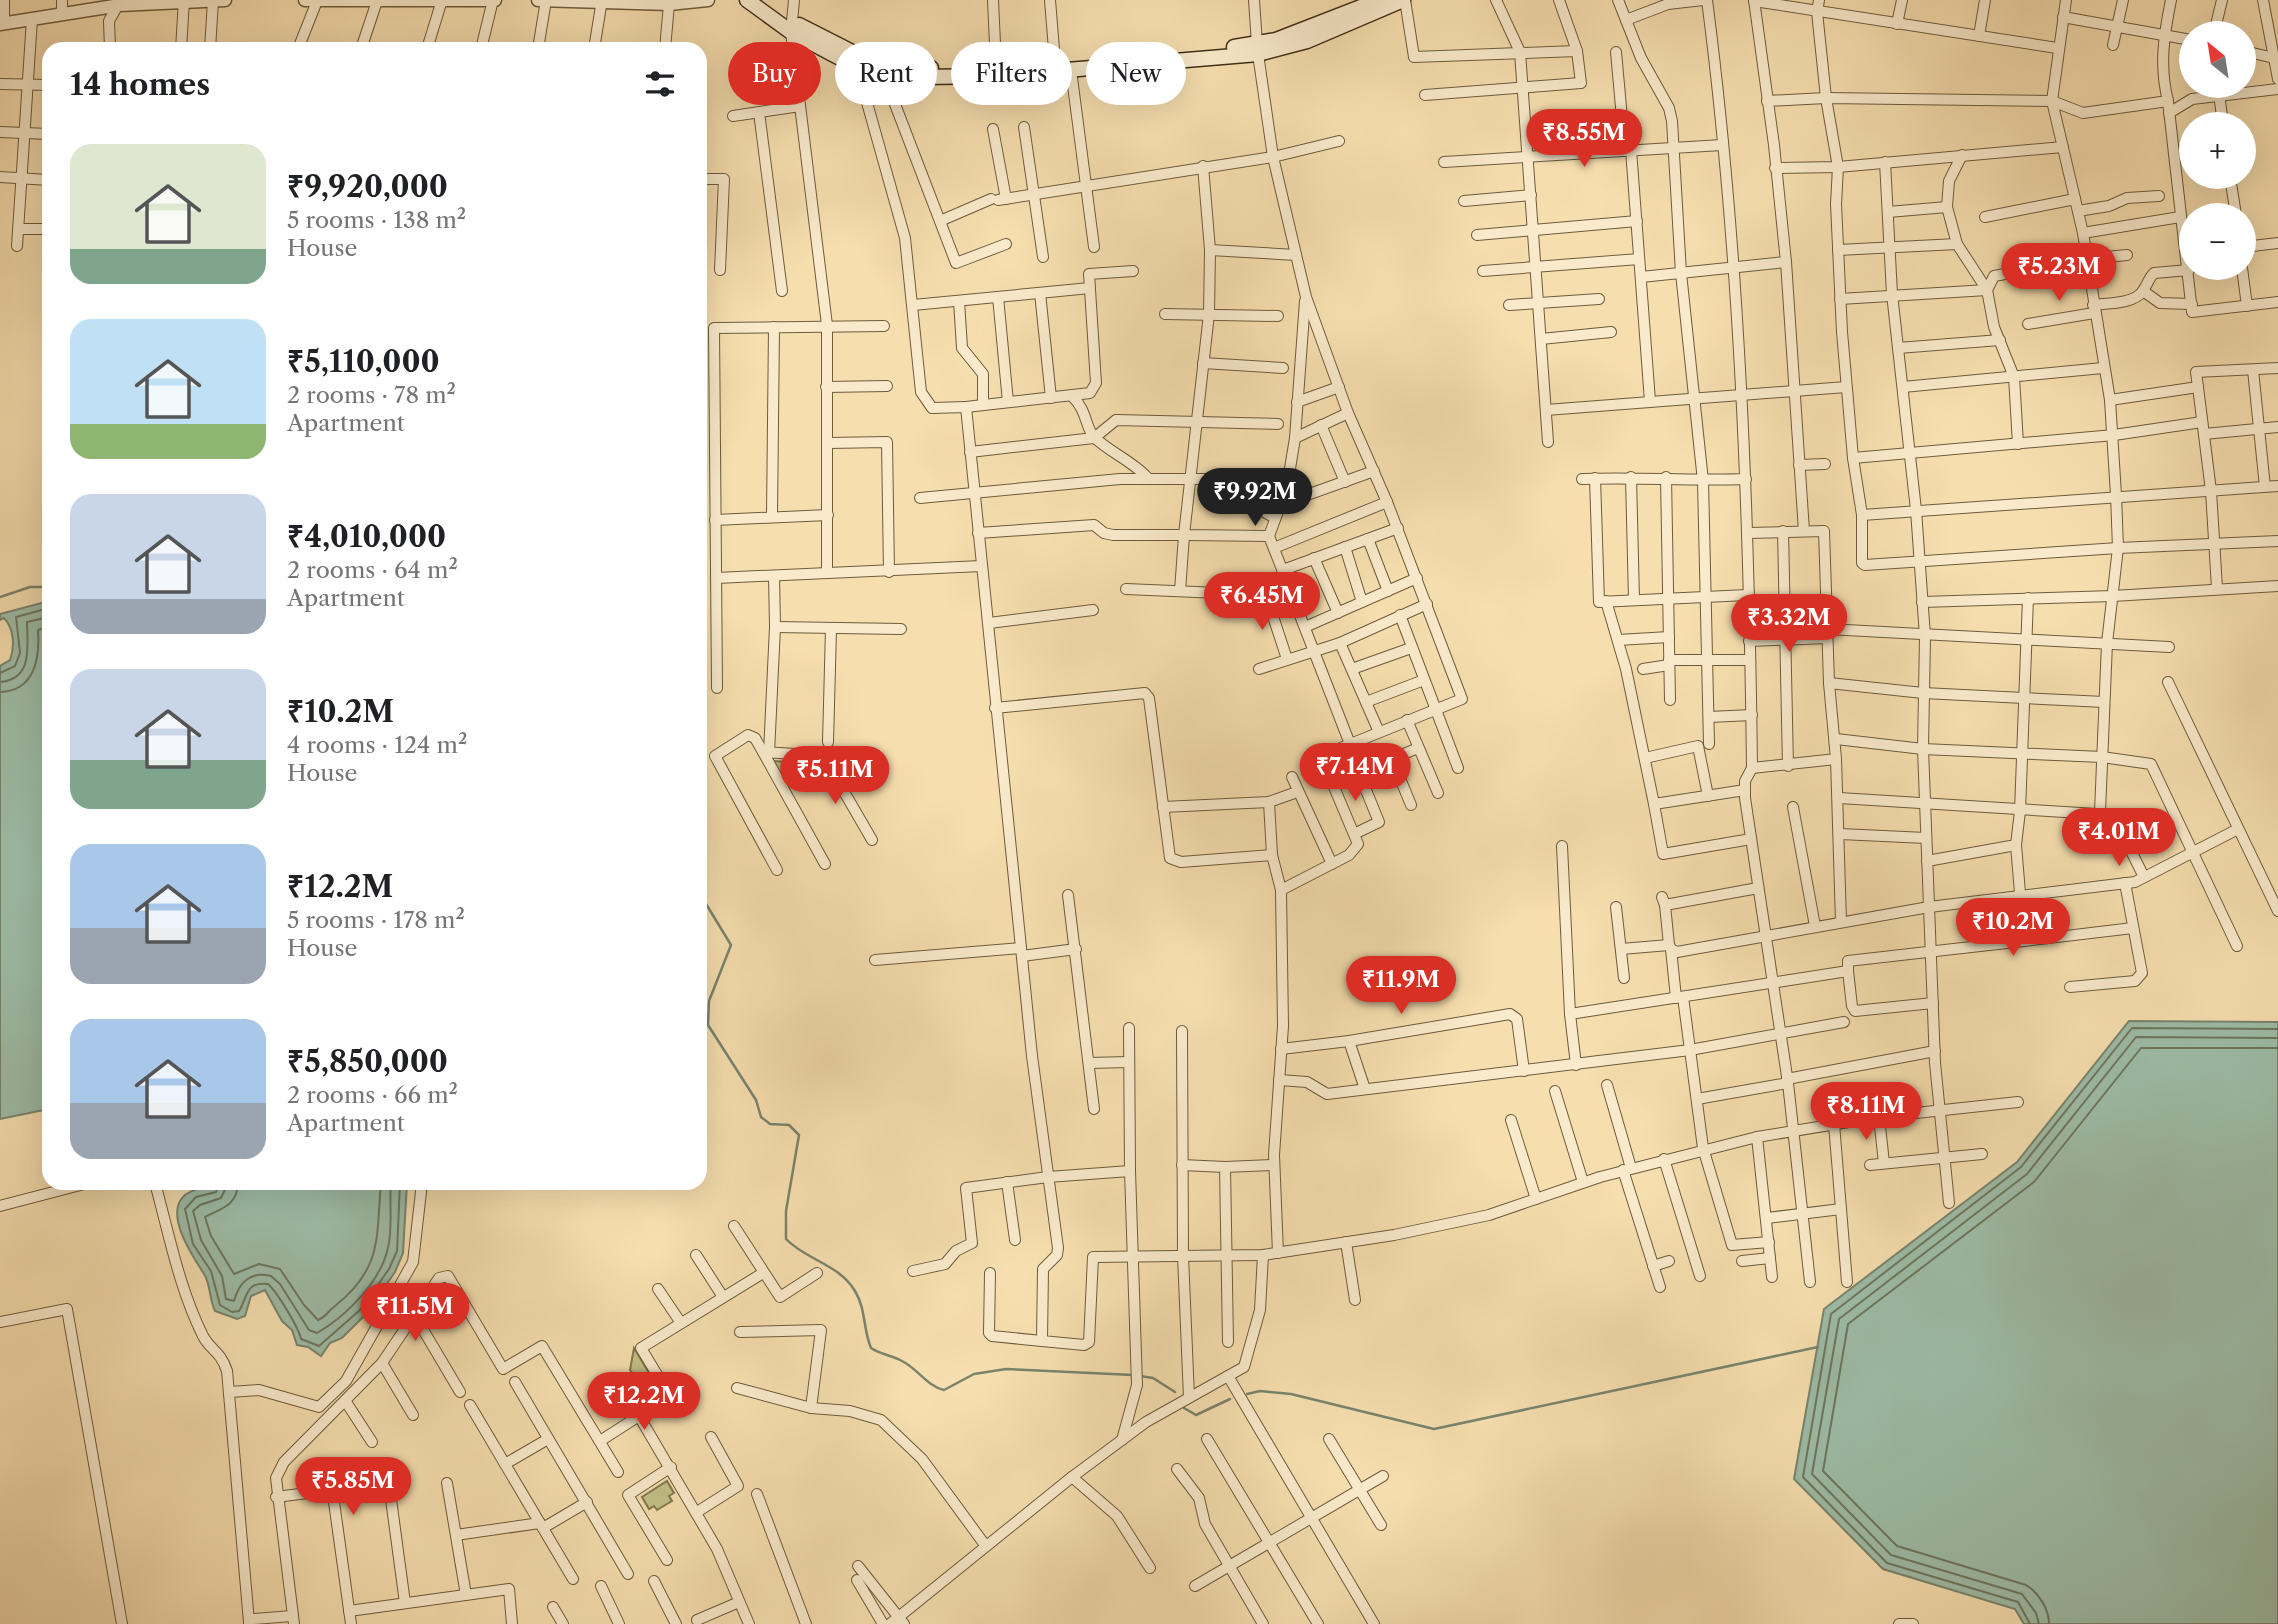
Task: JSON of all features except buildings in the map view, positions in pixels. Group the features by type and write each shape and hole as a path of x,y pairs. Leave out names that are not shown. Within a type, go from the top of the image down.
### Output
{"main road":[{"path":"747,0 835,54"},
{"path":"763,0 791,27 862,57 925,68 951,67"},
{"path":"1072,61 1257,49 1379,0"},
{"path":"1072,70 1307,41 1404,0"}],"street":[{"path":"4,0 2,23 120,3 225,0"},
{"path":"62,0 62,14"},
{"path":"305,0 494,0 483,42"},
{"path":"429,42 442,0"},
{"path":"538,0 612,0 669,4 708,0"},
{"path":"539,42 546,0"},
{"path":"595,42 602,0"},
{"path":"793,0 791,27 827,325 827,573"},
{"path":"993,0 995,42"},
{"path":"1050,0 1053,42"},
{"path":"1254,0 1257,49 1273,157 1306,296 1348,413 1398,528 1462,699 1321,756 1358,844 1356,851 1281,890"},
{"path":"1404,0 1414,57 1577,51"},
{"path":"1496,0 1520,52 1548,442"},
{"path":"1425,95 1581,83 1577,51 1559,0"},
{"path":"1618,0 1641,58 1671,113 1681,273 1703,481 1709,744"},
{"path":"1626,20 1668,5 1705,0 1722,145 1742,393 1752,715 1752,768 1745,781 1745,790 1788,1081 1810,1282"},
{"path":"1804,531 1786,262 1754,0 2057,48"},
{"path":"1819,0 1817,12 1826,98 1838,167 1840,299 1853,457 1862,515 1861,560 1865,565 2118,548 2278,541"},
{"path":"1897,24 1902,0"},
{"path":"1979,36 1985,0"},
{"path":"2066,0 2057,48 2052,101 2083,233 2114,435 2118,548 2107,643 2100,812"},
{"path":"2113,46 2123,0"},
{"path":"2171,0 2163,35 2162,78 2168,101 2179,208"},
{"path":"2217,21 2222,0"},
{"path":"2263,0 2277,73"},
{"path":"181,42 184,1"},
{"path":"210,42 213,1"},
{"path":"301,42 317,1"},
{"path":"363,42 377,1"},
{"path":"110,42 109,21 120,3"},
{"path":"666,42 669,4"},
{"path":"2063,18 2179,38"},
{"path":"17,246 32,19"},
{"path":"1616,52 1637,221 1650,401"},
{"path":"2256,54 2274,58"},
{"path":"1072,78 1094,247"},
{"path":"0,84 42,85"},
{"path":"2256,90 2278,89"},
{"path":"1767,101 1826,98 2052,101 2084,113 2168,101"},
{"path":"2169,113 2195,98"},
{"path":"868,105 905,238 925,402 932,408 966,407 1090,393 1096,383 1090,273 1133,271"},
{"path":"895,105 956,262 1006,244"},
{"path":"733,116 800,106"},
{"path":"759,113 782,291"},
{"path":"1024,127 1043,257"},
{"path":"993,129 998,199"},
{"path":"0,132 42,133"},
{"path":"940,221 998,199 1273,157 1339,141"},
{"path":"1444,162 1722,145"},
{"path":"1775,167 1838,167 2063,147"},
{"path":"1962,155 1950,181 1947,207 1957,244 1987,290 1994,327 2014,377 2018,444"},
{"path":"1885,162 1892,294 1916,510 1925,636 1923,750 1935,1051 1949,1203"},
{"path":"1180,591 1209,314 1210,250 1203,166"},
{"path":"0,177 42,180"},
{"path":"707,179 724,178 720,270"},
{"path":"1464,201 1531,195"},
{"path":"2078,211 2109,206 2127,198 2159,196"},
{"path":"1985,217 2075,200"},
{"path":"1888,212 1947,207"},
{"path":"2083,233 2179,218"},
{"path":"1477,235 1637,221"},
{"path":"20,229 42,229"},
{"path":"2256,246 2278,243"},
{"path":"1838,250 1957,244"},
{"path":"1210,250 1296,255"},
{"path":"1987,290 1994,276 2087,259 2127,256"},
{"path":"1483,271 1639,259"},
{"path":"1641,276 1786,262"},
{"path":"2028,324 2133,299 2143,291 2146,282 2154,273 2179,268"},
{"path":"2190,280 2192,312 2278,302"},
{"path":"2244,280 2247,306"},
{"path":"913,305 1090,288"},
{"path":"1840,299 1987,290"},
{"path":"2143,291 2160,303 2192,304"},
{"path":"1040,293 1051,398"},
{"path":"1306,296 1295,438 1287,487 1269,536 1350,744"},
{"path":"998,297 1008,402"},
{"path":"1508,305 1600,299"},
{"path":"959,301 962,348 983,373 983,405"},
{"path":"1165,314 1278,316"},
{"path":"717,688 713,328 884,326"},
{"path":"772,517 774,327"},
{"path":"1541,339 1611,332"},
{"path":"1898,348 2000,340"},
{"path":"1203,363 1283,368"},
{"path":"1903,387 2103,368"},
{"path":"2217,588 2211,492 2196,372 2278,368"},
{"path":"2253,370 2265,487"},
{"path":"826,387 887,386"},
{"path":"1297,402 1339,387"},
{"path":"1546,410 1793,388 1846,387"},
{"path":"2110,400 2198,387"},
{"path":"1072,396 1083,407 1094,438 1133,462 1148,478"},
{"path":"966,407 989,623 995,708 1058,1248 1057,1255 1043,1269 1042,1341"},
{"path":"1295,438 1348,413"},
{"path":"970,452 1094,438 1116,420 1278,424"},
{"path":"1853,457 2114,435 2202,422"},
{"path":"1321,425 1345,482"},
{"path":"2204,434 2278,427"},
{"path":"828,443 887,442 889,572"},
{"path":"1799,465 1825,464"},
{"path":"1279,505 1374,471"},
{"path":"1631,477 1634,600"},
{"path":"1666,477 1670,700"},
{"path":"920,498 974,491 1148,478 1251,481 1255,484 1257,508 1275,518"},
{"path":"1595,478 1599,602 1748,595"},
{"path":"1582,479 1746,479"},
{"path":"1862,515 2116,495 2211,492 2278,486"},
{"path":"1274,548 1387,502"},
{"path":"715,520 828,515"},
{"path":"978,533 1094,525 1104,533 1114,535 1269,536"},
{"path":"1283,570 1398,528"},
{"path":"1783,531 1788,766"},
{"path":"1748,533 1824,531 1829,683 1836,739 1839,798 1841,922"},
{"path":"1368,539 1388,591"},
{"path":"1345,547 1363,602"},
{"path":"1314,558 1338,613"},
{"path":"716,578 982,566"},
{"path":"766,752 775,627 774,576"},
{"path":"1305,627 1417,578"},
{"path":"1922,601 2113,596 2278,586"},
{"path":"1126,589 1266,594 1289,587"},
{"path":"1266,594 1287,659"},
{"path":"2024,941 2016,845 2020,811 2028,598"},
{"path":"1606,601 1618,640 1645,758 1663,855 1751,839"},
{"path":"1259,669 1340,643 1427,604"},
{"path":"989,623 1093,610"},
{"path":"1401,615 1411,648 1458,768"},
{"path":"775,627 901,629"},
{"path":"828,742 831,629"},
{"path":"1749,641 1827,634 2169,647"},
{"path":"1618,640 1669,637"},
{"path":"1340,643 1379,732"},
{"path":"1352,669 1411,648"},
{"path":"1643,669 1669,663 1749,660"},
{"path":"1366,702 1424,680"},
{"path":"2168,682 2278,911"},
{"path":"1829,683 1923,693 2104,702"},
{"path":"995,708 1145,693 1149,698 1167,851 1173,861 1272,855"},
{"path":"1709,717 1752,715"},
{"path":"1407,720 1438,793"},
{"path":"778,870 715,760 717,753 748,734 755,738 766,752 825,863"},
{"path":"1836,739 1923,750 2102,757 2151,764 2237,946"},
{"path":"1645,758 1698,746 1708,796"},
{"path":"1332,784 1418,748"},
{"path":"766,752 859,758"},
{"path":"824,757 872,840"},
{"path":"1392,759 1411,805"},
{"path":"1752,768 1836,759"},
{"path":"1354,834 1375,825 1379,818 1359,773"},
{"path":"1292,777 1332,864"},
{"path":"1654,804 1745,790"},
{"path":"1163,807 1269,802 1297,792"},
{"path":"1839,798 2020,811 2100,812 2113,815 2122,827 2144,877"},
{"path":"1269,802 1272,855 1281,890 1281,1049 1274,1165 1278,1253"},
{"path":"1793,807 1815,926"},
{"path":"1621,949 1670,947 1677,952 1929,907 2125,883 2144,877 2238,829"},
{"path":"1840,834 1926,838"},
{"path":"1927,861 2016,845"},
{"path":"1562,846 1570,1014 1576,1065"},
{"path":"2070,987 2139,978 2142,973 2125,883"},
{"path":"1758,888 1663,901 1690,1050 1703,1148 1732,1245 1769,1242"},
{"path":"1068,895 1094,1109"},
{"path":"1616,907 1624,978"},
{"path":"1933,1003 1855,1011 1847,971 1848,961 2133,928"},
{"path":"876,960 1076,949"},
{"path":"1570,1014 1847,971"},
{"path":"1281,1049 1349,1041 1510,1014 1517,1018 1524,1071"},
{"path":"1279,1080 1307,1082 1327,1094 1690,1050 1844,1022"},
{"path":"1122,1440 1137,1381 1130,1171 1129,1028"},
{"path":"1182,1031 1183,1256 1189,1397"},
{"path":"1349,1041 1365,1089"},
{"path":"1697,1099 1935,1051"},
{"path":"1089,1063 1129,1062"},
{"path":"1607,1085 1660,1287"},
{"path":"1555,1091 1583,1182"},
{"path":"990,1273 989,1333 992,1336 1084,1345 1089,1342 1093,1257 1263,1255 1346,1242 1489,1215 1583,1182 1703,1148 1879,1116 2018,1102"},
{"path":"1879,1116 1884,1163"},
{"path":"1511,1120 1536,1199"},
{"path":"1834,1124 1847,1282"},
{"path":"1757,1137 1772,1277"},
{"path":"1870,1165 1982,1154"},
{"path":"1664,1159 1700,1276"},
{"path":"1182,1165 1274,1165"},
{"path":"1225,1167 1229,1256 1228,1342"},
{"path":"913,1271 945,1264 956,1251 972,1242 966,1188 1048,1177 1130,1171"},
{"path":"1007,1182 1015,1240"},
{"path":"0,1206 61,1190"},
{"path":"157,1190 174,1261 204,1338 222,1355 228,1371 249,1623 293,1620 276,1497 276,1478 284,1462 382,1363 439,1278 448,1276 503,1369 542,1346 618,1472"},
{"path":"229,1392 259,1390 319,1406 346,1381 413,1262 421,1190"},
{"path":"1767,1218 1840,1209"},
{"path":"734,1226 780,1297 817,1273"},
{"path":"1346,1242 1355,1300"},
{"path":"696,1255 723,1297"},
{"path":"890,1624 901,1619 985,1545 1122,1440 1189,1397 1244,1367 1259,1310 1263,1255"},
{"path":"1742,1261 1770,1258"},
{"path":"1653,1266 1669,1261"},
{"path":"600,1441 670,1396 641,1348 763,1273"},
{"path":"658,1289 681,1323"},
{"path":"0,1322 67,1309 122,1624"},
{"path":"415,1317 460,1392"},
{"path":"740,1332 821,1331 811,1408"},
{"path":"382,1363 413,1415"},
{"path":"1228,1376 1374,1624"},
{"path":"515,1382 628,1574"},
{"path":"737,1388 811,1408 850,1411 881,1420 922,1459 985,1545"},
{"path":"346,1402 372,1442"},
{"path":"470,1405 573,1579"},
{"path":"639,1416 697,1512 749,1624"},
{"path":"697,1512 738,1486 710,1437"},
{"path":"1207,1439 1318,1624"},
{"path":"1329,1439 1381,1525"},
{"path":"505,1464 548,1440"},
{"path":"667,1560 628,1495 671,1468"},
{"path":"1177,1469 1199,1498 1205,1524 1263,1624"},
{"path":"1195,1586 1383,1476"},
{"path":"1072,1477 1117,1516 1150,1568"},
{"path":"447,1483 466,1595"},
{"path":"276,1497 323,1492 333,1494 351,1624"},
{"path":"390,1492 405,1603"},
{"path":"757,1494 806,1624"},
{"path":"456,1535 541,1525 587,1502"},
{"path":"858,1566 901,1619"},
{"path":"857,1580 883,1624"},
{"path":"654,1581 676,1624 693,1617 697,1622 740,1602"},
{"path":"601,1586 619,1624"},
{"path":"349,1611 509,1589 512,1624"},
{"path":"554,1607 563,1624"},
{"path":"1899,1624 1913,1624"}],"shaded area":[{"path":"771,761 814,763 783,780"},
{"path":"634,1348 652,1378 642,1385 630,1370"},
{"path":"667,1481 674,1493 669,1496 672,1501 657,1510 654,1506 649,1509 642,1497"}],"water":[{"path":"42,603 42,1110 0,1119 0,666 10,660 13,644 10,627 4,618 0,620 0,614"},
{"path":"2129,1021 2278,1022 2278,1624 2024,1624 2015,1609 1883,1569 1794,1479 1824,1309 2017,1162"},
{"path":"194,1190 407,1190 403,1253 395,1272 365,1315 342,1338 330,1343 321,1356 308,1347 297,1345 292,1330 282,1321 265,1290 251,1296 245,1316 237,1319 215,1311 206,1278 179,1227 178,1206 185,1195"}],"waterway":[{"path":"0,597 30,587 42,587"},
{"path":"707,906 731,945 709,1001 708,1025 756,1100 761,1117 770,1124 789,1125 799,1135 786,1211 786,1239 848,1282 861,1305 871,1348 902,1361 933,1385 944,1390 974,1374 1006,1369 1133,1375"},
{"path":"1247,1394 1260,1391 1291,1394 1434,1429 1818,1347"},
{"path":"1140,1376 1153,1378 1175,1392"},
{"path":"1184,1408 1196,1415 1230,1399"}]}
